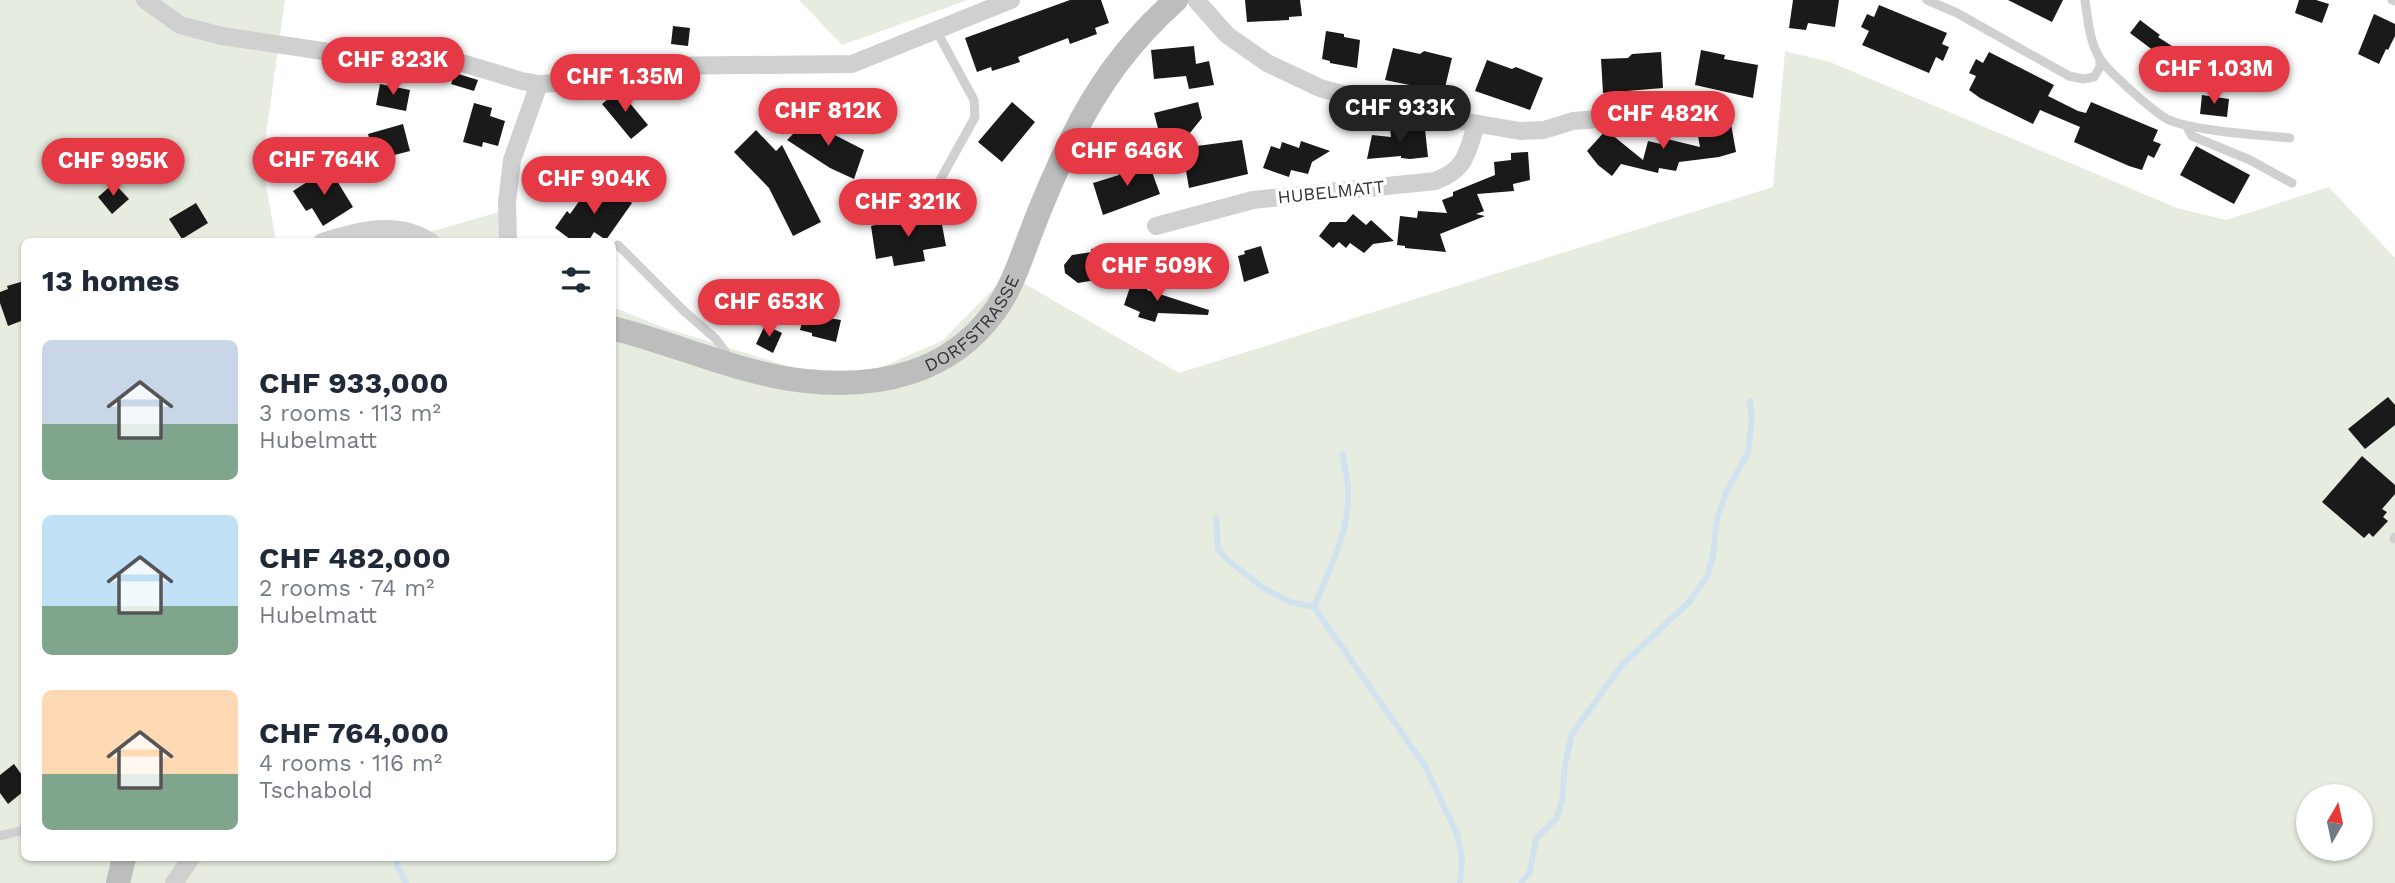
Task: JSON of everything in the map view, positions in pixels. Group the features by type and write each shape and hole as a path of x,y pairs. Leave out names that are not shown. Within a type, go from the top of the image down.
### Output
{"street":[{"path":"145,0 180,25 222,36 343,54 452,60 539,84 649,66 852,64 1011,0"},
{"name":"DORFSTRASSE","path":"616,329 736,367 806,382 877,382 935,364 967,341 995,311 1005,294 1058,169 1099,89 1139,37 1176,0"},
{"path":"1196,0 1227,36 1250,54 1320,88 1375,105 1520,131 1544,130 1573,121 1646,115 1719,115"},
{"path":"508,238 507,202 512,160 539,84"},
{"name":"HUBELMATT","path":"1156,226 1253,200 1435,181 1456,171 1462,164 1476,125"},
{"path":"334,238 378,228 415,233 424,238"},
{"path":"117,883 123,861"},
{"path":"174,883 189,861"}],"lane":[{"path":"1927,0 1957,13 2069,76 2083,79 2094,77 2100,67 2085,0"},
{"path":"862,202 934,191 975,117 974,100 936,30"},
{"path":"2100,59 2167,119 2186,125 2290,138"},
{"path":"2186,125 2192,136 2250,160 2292,183"},
{"path":"618,245 716,339 736,367"},
{"path":"0,836 21,831"}],"shaded area":[{"path":"0,0 285,0 262,163 275,238 21,238 21,861 616,861 616,308 662,327 797,369 872,371 942,341 1008,274 1179,373 1773,187 1785,51 1830,62 2177,208 2226,220 2329,187 2395,258 2395,883 0,883"},
{"path":"799,0 968,0 842,45"},
{"path":"499,212 513,238 410,238"}],"building":[{"path":"1070,0 1101,0 1109,23 1095,28 1097,34 1070,44 1068,38 1018,57 1020,62 992,71 991,67 977,72 965,38"},
{"path":"1245,0 1300,0 1302,16 1289,17 1289,20 1247,22"},
{"path":"1793,0 1839,0 1835,27 1808,23 1806,30 1789,28"},
{"path":"2008,0 2063,0 2052,22"},
{"path":"2299,0 2316,0 2329,4 2322,23 2295,13"},
{"path":"1879,5 1947,33 1942,44 1949,47 1943,61 1936,57 1929,73 1862,45 1869,31 1861,27 1867,14 1874,17"},
{"path":"2374,14 2395,24 2395,36 2379,64 2358,54"},
{"path":"2140,20 2160,35 2158,37 2198,63 2183,87 2150,66 2158,54 2130,33"},
{"path":"673,26 690,28 688,46 671,44"},
{"path":"1326,31 1360,40 1357,68 1322,59"},
{"path":"1194,46 1196,64 1209,61 1214,85 1189,89 1186,76 1154,79 1151,50"},
{"path":"1393,48 1420,54 1424,51 1452,58 1444,92 1385,80"},
{"path":"1701,50 1725,55 1724,59 1758,65 1753,98 1695,85"},
{"path":"1661,52 1663,88 1603,93 1601,59 1628,58 1632,54"},
{"path":"1989,52 2054,85 2048,96 2078,111 2086,113 2091,102 2158,130 2153,141 2161,144 2154,158 2148,155 2142,170 2129,166 2074,142 2080,127 2040,110 2033,124 1980,98 1969,90 1976,76 1969,73 1976,59 1983,63"},
{"path":"1487,60 1512,69 1516,67 1543,78 1530,110 1475,91"},
{"path":"455,73 478,80 474,91 451,84"},
{"path":"380,84 410,90 406,111 376,105"},
{"path":"619,90 648,125 631,139 602,104"},
{"path":"2202,95 2229,99 2227,117 2200,114"},
{"path":"1012,102 1035,122 1002,162 978,142"},
{"path":"1198,102 1202,118 1181,144 1179,131 1160,136 1154,113"},
{"path":"474,103 492,108 490,116 505,121 498,146 483,142 482,147 463,142"},
{"path":"811,116 827,131 864,150 854,179 830,168 787,140"},
{"path":"403,124 410,151 375,160 368,134"},
{"path":"1731,124 1736,152 1679,162 1676,171 1659,168 1658,173 1621,164 1612,176 1598,165 1587,151 1606,130 1643,160 1648,141 1665,145 1667,139 1700,147 1697,130"},
{"path":"1407,127 1408,130 1425,129 1428,157 1367,159 1372,135 1391,137 1390,128"},
{"path":"756,130 776,151 782,145 821,222 793,236 769,188 734,152"},
{"path":"1242,140 1248,174 1189,188 1182,148"},
{"path":"1301,141 1330,151 1312,162 1308,174 1291,170 1289,177 1263,168 1271,146 1280,149 1282,142 1299,148"},
{"path":"2196,146 2250,175 2234,204 2180,175"},
{"path":"1528,152 1530,180 1513,184 1514,191 1477,194 1484,211 1476,214 1485,216 1440,234 1446,252 1397,245 1400,216 1417,218 1418,211 1447,213 1442,200 1453,196 1453,192 1495,175 1494,162 1511,160 1511,153"},
{"path":"1148,161 1160,194 1103,215 1093,183 1119,175 1120,170"},
{"path":"329,168 353,207 323,226 312,208 306,211 293,191"},
{"path":"114,183 129,199 112,214 98,197"},
{"path":"605,185 632,203 607,238 594,232 590,238 569,238 555,228 567,211 570,214 585,193 597,197"},
{"path":"196,203 208,223 181,238 169,219"},
{"path":"940,214 946,246 923,250 925,261 894,266 892,256 876,259 871,226 918,215 918,218"},
{"path":"1353,214 1366,225 1371,220 1394,241 1373,244 1364,253 1350,243 1346,248 1339,242 1333,248 1319,236 1330,222 1346,222"},
{"path":"1261,246 1269,273 1244,282 1238,256 1245,254 1244,251"},
{"path":"1109,247 1113,277 1078,283 1065,273 1064,265 1072,255"},
{"path":"1133,278 1149,283 1147,290 1209,310 1208,315 1158,313 1155,322 1138,317 1140,312 1124,305"},
{"path":"21,282 21,321 8,326 0,303 0,292 8,289 7,286"},
{"path":"804,314 841,320 836,342 800,330"},
{"path":"765,325 782,333 773,353 756,344"},
{"path":"2388,397 2395,405 2395,425 2365,449 2348,429"},
{"path":"2362,456 2395,485 2395,494 2382,509 2387,512 2383,517 2388,521 2373,537 2369,533 2364,538 2322,502"},
{"path":"14,764 21,774 21,793 8,804 0,793 0,775"}],"waterway":[{"path":"1521,883 1530,872 1536,838 1556,819 1562,802 1565,764 1572,734 1622,665 1689,602 1707,577 1713,555 1717,519 1727,490 1748,453 1752,417 1750,401"},
{"path":"1314,607 1338,548 1346,518 1348,487 1343,454"},
{"path":"1216,518 1218,549 1262,587 1290,602 1314,607 1425,766 1457,834 1462,857 1460,883"},
{"path":"396,861 406,883"}]}
